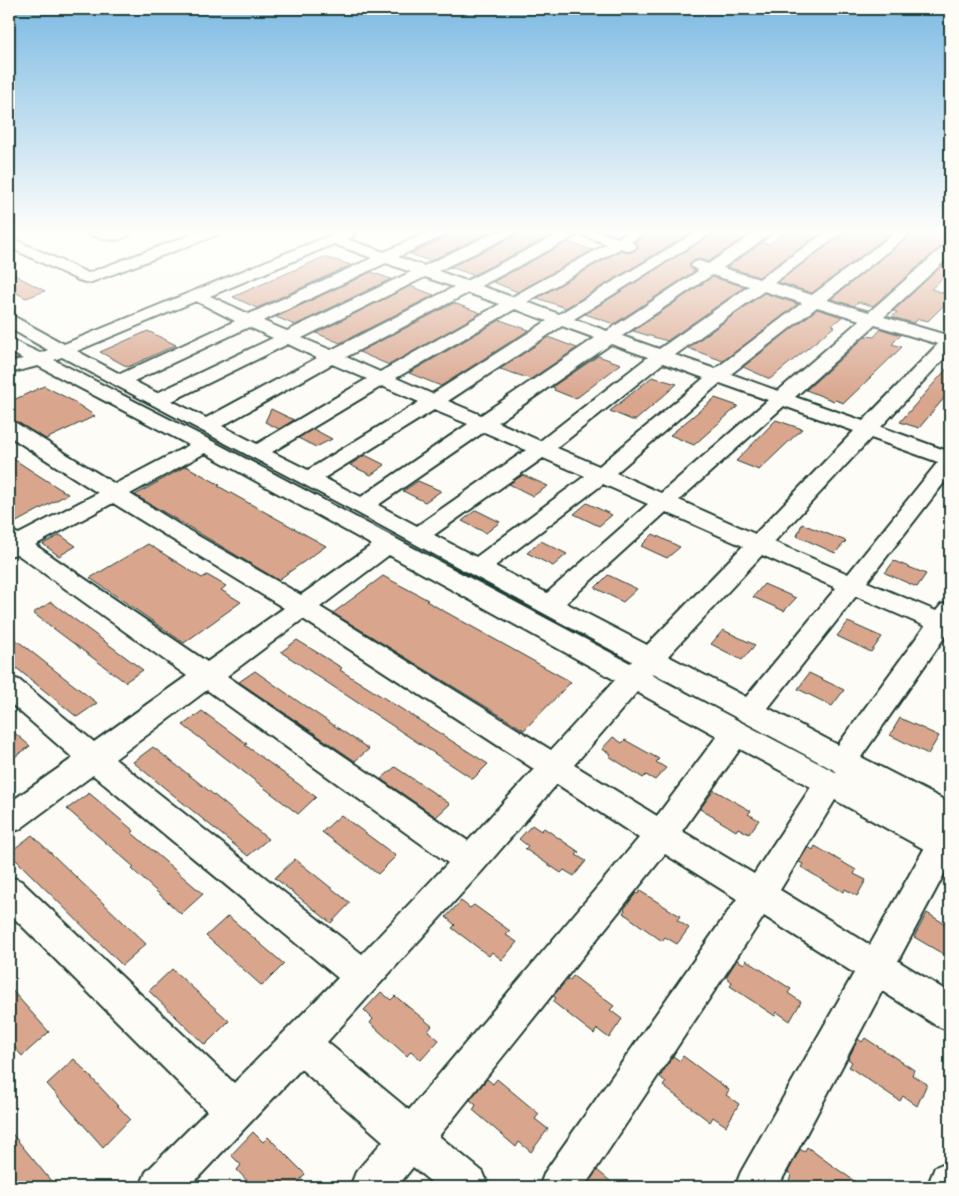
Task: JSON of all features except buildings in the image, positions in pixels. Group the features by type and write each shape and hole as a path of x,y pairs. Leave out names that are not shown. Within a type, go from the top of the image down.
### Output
{"street":[{"path":"9,368 32,352 194,288"},
{"path":"32,352 196,296 214,288"},
{"path":"119,381 320,288"},
{"path":"158,400 391,288"},
{"path":"466,288 332,357 114,493 12,544 206,676 471,861"},
{"path":"371,1187 661,835 743,722 950,460 470,288"},
{"path":"257,452 539,288"},
{"path":"308,479 614,288"},
{"path":"362,506 683,288"},
{"path":"417,536 542,449 661,356 756,288"},
{"path":"161,1187 364,977 471,861 641,668 950,342 770,288"},
{"path":"477,568 602,475 717,376 832,288"},
{"path":"549,605 662,501 906,288"},
{"path":"196,296 249,321 852,585 947,621 836,771 759,895 560,1187"},
{"path":"9,322 32,352 206,436 389,544 641,668 836,771 948,826 876,968 756,1187"},
{"path":"32,352 119,381 158,400 206,436 257,452 549,605 641,668"},
{"path":"9,427 178,534 302,607 661,835 950,1014"},
{"path":"9,820 389,544"},
{"path":"9,687 93,758 364,977"},
{"path":"9,891 235,1111"},
{"path":"300,1044 468,1187"},
{"path":"948,1187 950,1182"}]}
